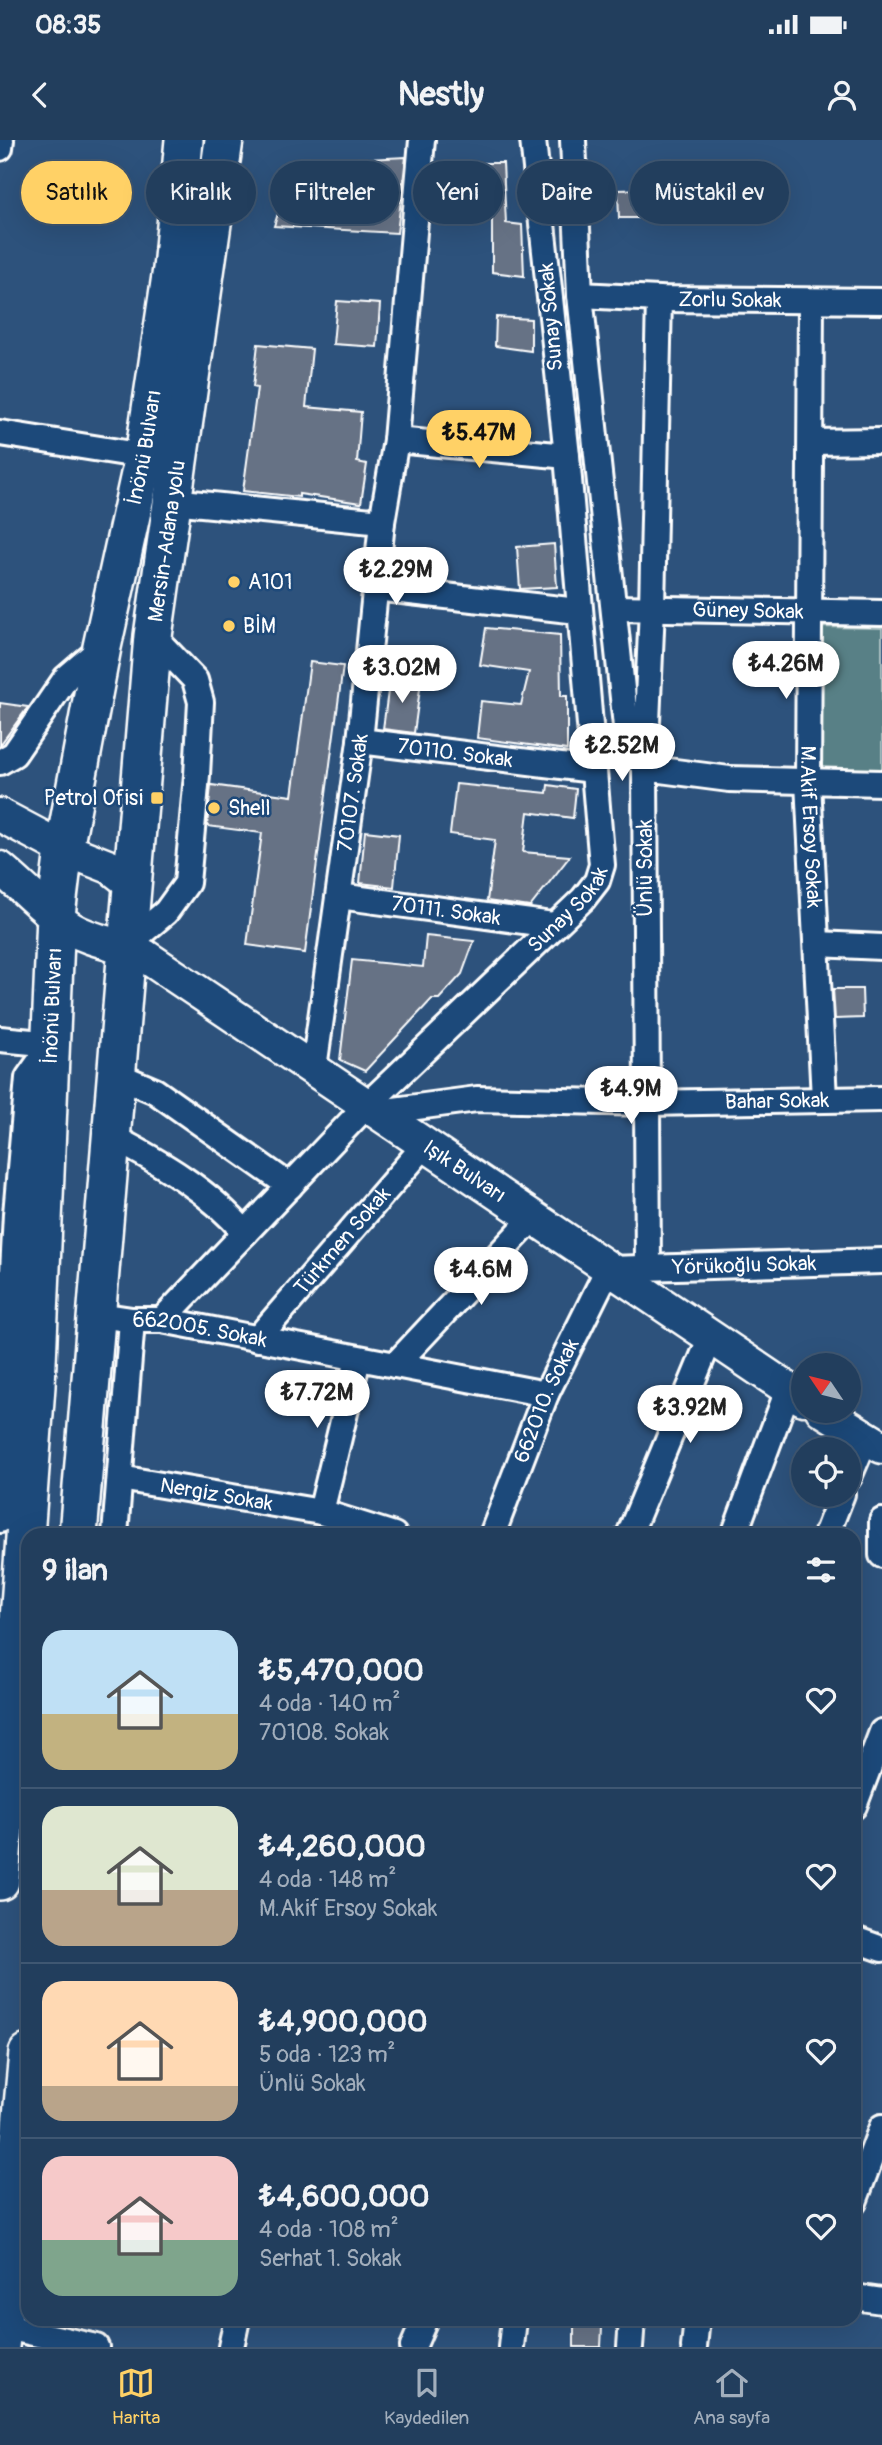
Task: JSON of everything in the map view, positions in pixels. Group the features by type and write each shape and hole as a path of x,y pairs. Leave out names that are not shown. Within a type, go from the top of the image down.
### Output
{"highway":[{"name":"İnönü Bulvarı","path":"26,1528 36,1386 57,915 64,849 102,647 144,456 172,269 184,140"},
{"name":"Mersin-Adana yolu","path":"127,945 153,636 224,140"},
{"path":"79,1528 115,1318 112,1136 127,945"},
{"name":"İnönü Bulvarı","path":"0,1881 21,1592"},
{"path":"1,2336 18,2273 21,2207"}],"main road":[{"path":"0,815 64,849 110,867 133,885"},
{"path":"0,867 72,929 99,940 127,945"},
{"name":"Işık Bulvarı","path":"127,945 314,1068 791,1392"},
{"path":"843,1423 874,1442"}],"street":[{"path":"0,148 1,140"},
{"name":"70107. Sokak","path":"314,1068 360,741 375,588 396,440 422,140"},
{"name":"Sunay Sokak","path":"162,1320 290,1186 373,1109 553,925 583,899 597,881 602,865 578,611 567,456 533,140"},
{"name":"Sunay Sokak","path":"573,140 580,295 628,745 645,768"},
{"name":"Zorlu Sokak","path":"580,295 659,299 882,301"},
{"name":"Ünlü Sokak","path":"648,1268 645,768 652,607 659,299"},
{"name":"M.Akif Ersoy Sokak","path":"811,302 808,782 824,1098"},
{"path":"0,433 144,456"},
{"path":"396,440 567,456"},
{"path":"811,442 882,441"},
{"path":"172,501 383,522"},
{"path":"375,588 578,611"},
{"name":"Güney Sokak","path":"615,608 652,607 809,614 882,613"},
{"path":"127,945 166,912 187,883 197,775 201,702 195,680 153,636"},
{"path":"0,762 14,754 66,678 102,647"},
{"name":"70110. Sokak","path":"360,741 593,771"},
{"path":"645,768 729,779 882,783"},
{"name":"70111. Sokak","path":"339,896 553,925"},
{"path":"817,944 882,947"},
{"path":"0,1039 53,1044"},
{"path":"0,1520 8,1213 28,1079 53,1044"},
{"path":"115,1074 155,1091 290,1186"},
{"name":"Bahar Sokak","path":"373,1109 477,1099 646,1103 882,1099"},
{"path":"112,1136 160,1163 230,1215 245,1233"},
{"name":"Türkmen Sokak","path":"257,1339 425,1145"},
{"path":"395,1365 533,1218"},
{"name":"Yörükoğlu Sokak","path":"608,1269 882,1261"},
{"name":"662010. Sokak","path":"495,1528 546,1394 608,1269"},
{"path":"115,1318 120,1478 116,1528"},
{"name":"662005. Sokak","path":"115,1318 162,1320 546,1394"},
{"path":"632,1528 710,1339"},
{"path":"321,1513 358,1359"},
{"path":"737,1528 791,1406"},
{"path":"861,1461 874,1442"},
{"name":"Nergiz Sokak","path":"120,1478 321,1513 371,1528"},
{"path":"829,1528 837,1507"},
{"path":"882,1521 882,1555"},
{"path":"861,1788 882,1732"},
{"path":"861,1942 882,1949"},
{"path":"861,2183 882,2127"},
{"path":"861,2298 882,2301"},
{"path":"231,2347 236,2326"},
{"path":"413,2347 422,2326"},
{"path":"511,2347 513,2326"},
{"path":"630,2347 632,2326"},
{"path":"694,2347 696,2326"},
{"path":"1,2336 96,2347"}],"green space":[{"path":"822,627 882,628 882,773 817,776"}],"building":[{"path":"406,157 399,216 399,161 326,161"},
{"path":"503,163 506,223 522,225 524,276 492,272 492,224 503,224"},
{"path":"618,190 630,190 630,218 619,218"},
{"path":"275,224 398,224 397,233 274,226"},
{"path":"337,301 380,304 377,347 333,344"},
{"path":"496,317 531,319 531,351 495,346"},
{"path":"258,344 312,349 306,407 361,412 357,462 367,464 361,503 299,494 299,497 243,491 257,388 253,387"},
{"path":"554,544 557,587 520,589 517,547"},
{"path":"486,628 560,635 561,696 567,696 567,750 477,738 481,701 521,705 529,672 480,665"},
{"path":"310,662 343,666 305,953 247,945 262,833 207,826 211,785 292,796"},
{"path":"390,676 421,681 414,733 383,729"},
{"path":"0,703 28,707 0,745"},
{"path":"456,784 547,793 548,785 576,789 573,818 528,812 523,852 570,856 530,907 487,901 495,840 450,834"},
{"path":"365,831 399,835 394,887 360,883"},
{"path":"426,936 474,941 462,974 439,999 432,999 365,1071 340,1060 352,960 423,967"},
{"path":"833,989 862,989 863,1018 835,1019"},
{"path":"574,2326 602,2327 601,2347 574,2347"}],"place":[{"name":"A101","path":"234,582"},
{"name":"BİM","path":"229,626"},
{"name":"Petrol Ofisi","path":"157,798"},
{"name":"Shell","path":"214,808"}]}
